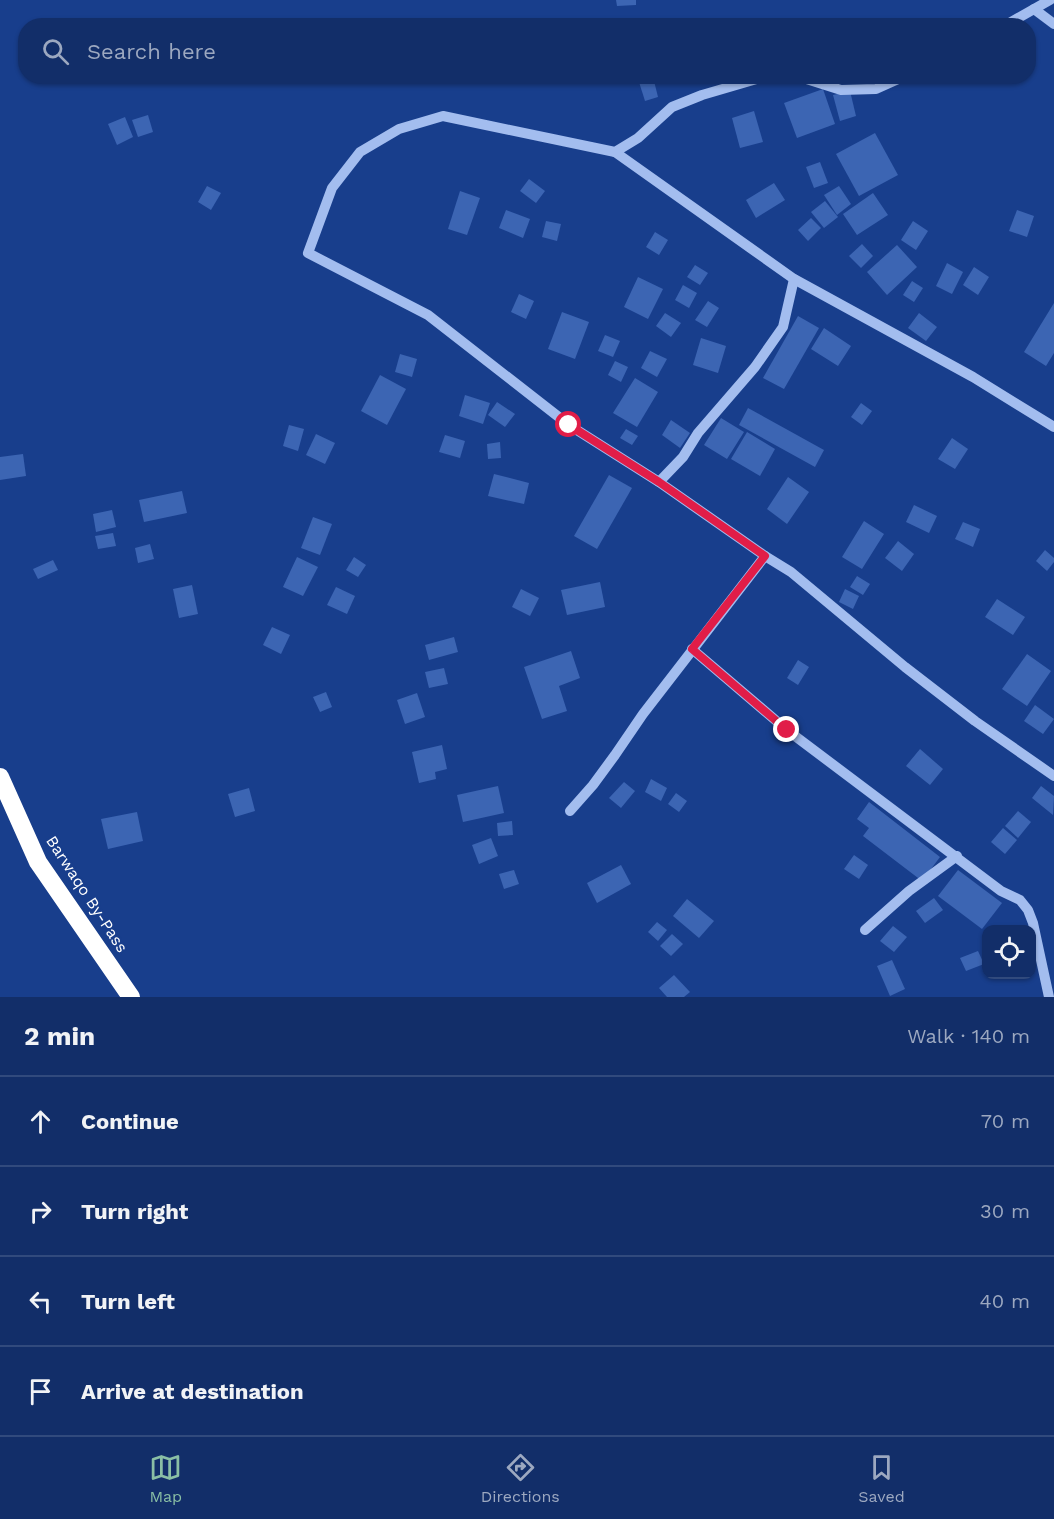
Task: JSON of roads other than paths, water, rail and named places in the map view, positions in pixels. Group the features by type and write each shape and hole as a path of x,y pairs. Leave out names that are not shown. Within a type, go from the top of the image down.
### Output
{"highway":[{"name":"Barwaqo By-Pass","path":"0,777 38,862 131,997"}],"street":[{"path":"1018,18 1050,0"},
{"path":"1034,9 1054,24"},
{"path":"615,152 638,138 672,107 739,84"},
{"path":"822,84 841,90 876,89 887,84"},
{"path":"1054,427 973,377 794,279 615,152 443,116 399,129 360,152 332,188 308,253 428,315 569,425 659,482 791,572 905,667 1054,776"},
{"path":"659,482 683,457 698,433 755,367 783,327 794,279"},
{"path":"570,811 599,778 643,714 765,556"},
{"path":"692,649 787,730 1001,891 1020,900 1028,910 1033,923 1049,997"},
{"path":"865,930 909,891 957,856"}]}
